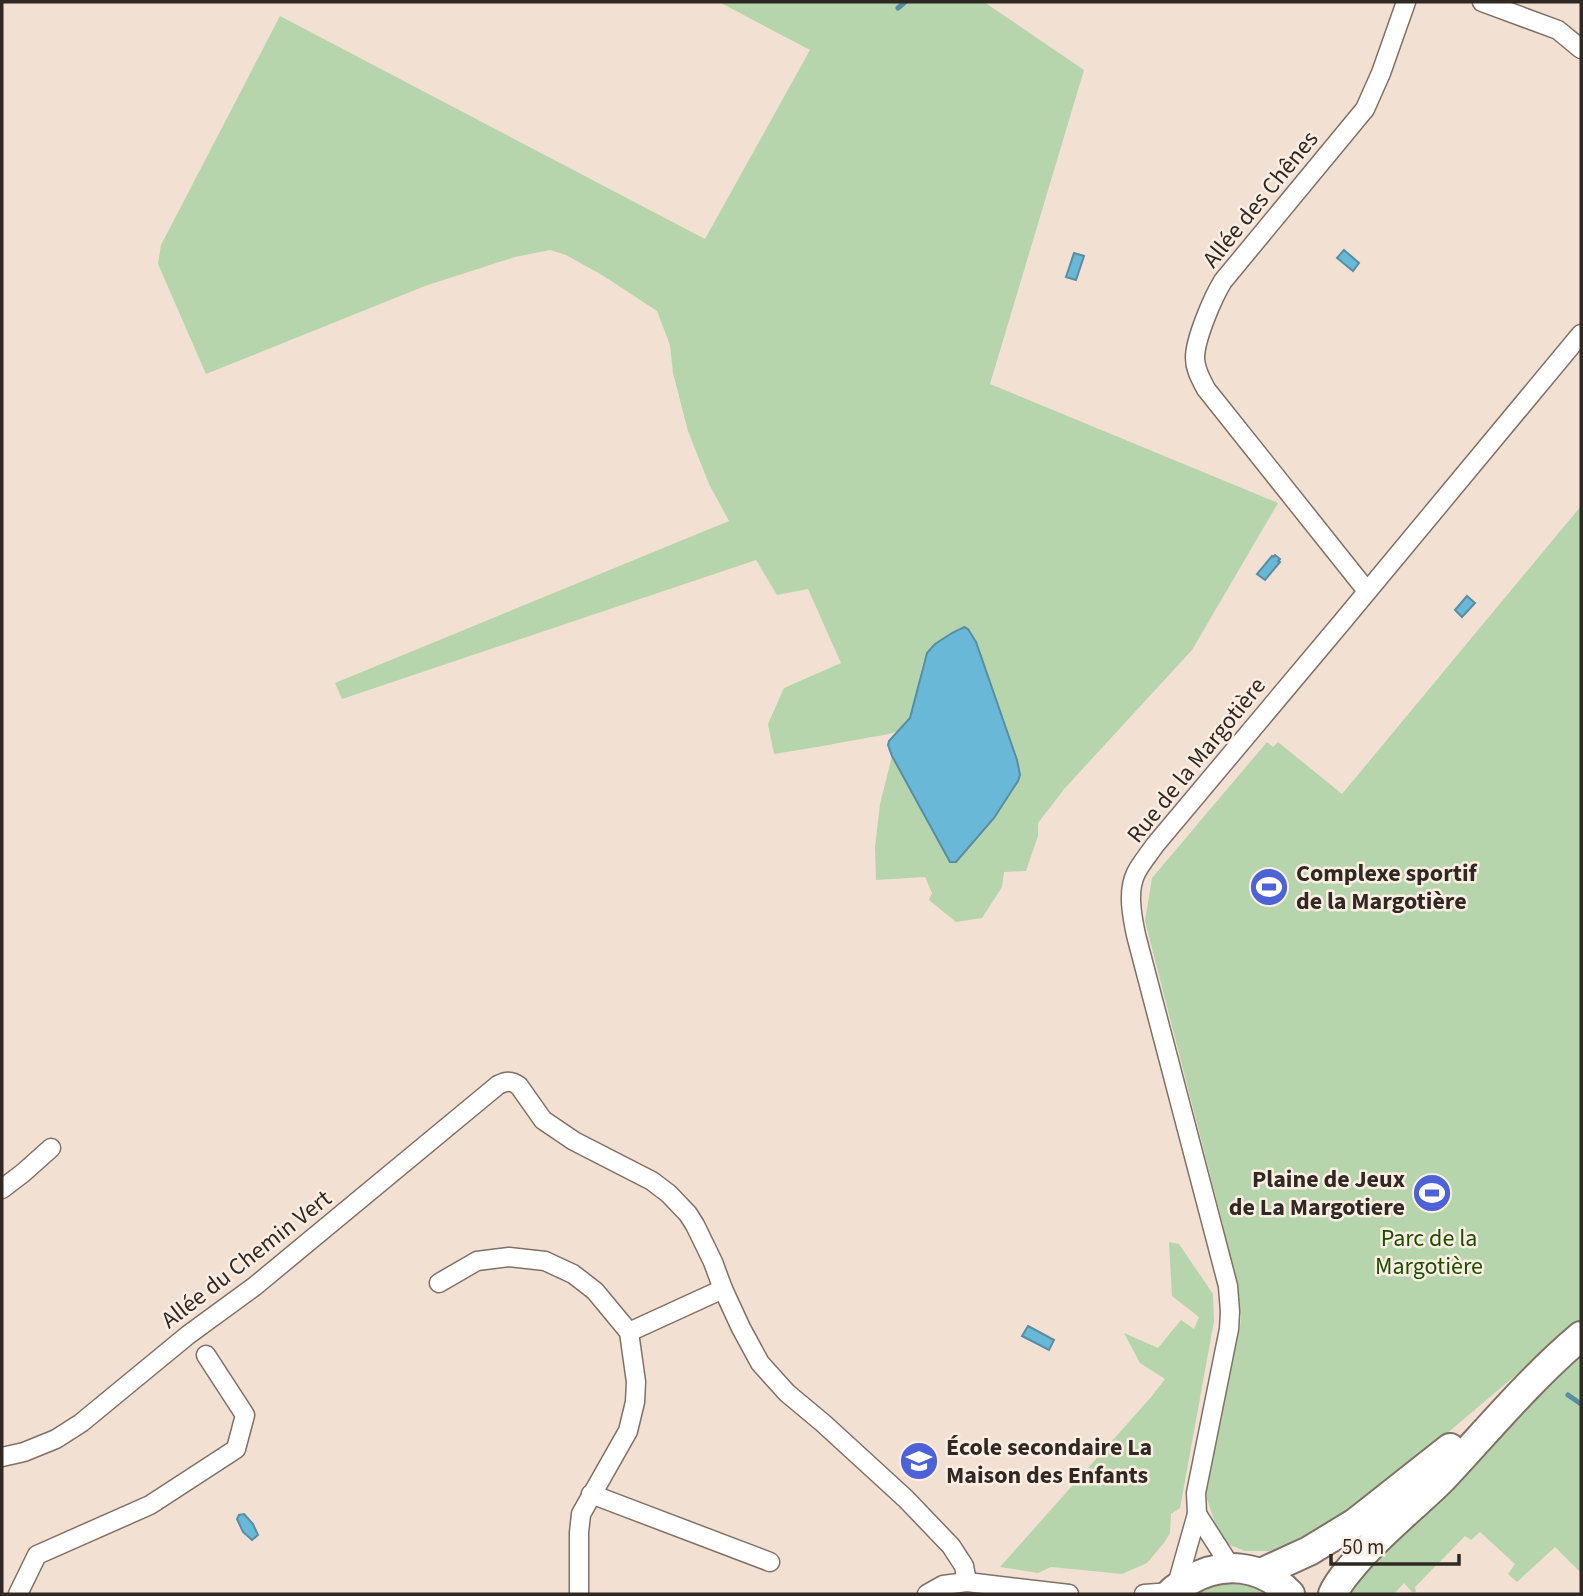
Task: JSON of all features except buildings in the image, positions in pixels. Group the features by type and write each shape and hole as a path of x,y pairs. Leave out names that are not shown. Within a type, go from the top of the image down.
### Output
{"main road":[{"path":"1333,1594 1368,1546 1441,1480 1524,1391 1581,1336"},
{"path":"1261,1573 1309,1551 1355,1523 1524,1391"},
{"path":"1173,1591 1202,1573 1231,1567 1261,1573 1280,1584 1290,1594"}],"street":[{"name":"Allée des Chênes","path":"1367,591 1206,389 1197,372 1195,356 1215,294 1223,281 1365,109 1406,2"},
{"path":"1482,2 1558,30 1581,49"},
{"name":"Rue de la Margotière","path":"1173,1591 1197,1514 1196,1493 1229,1329 1230,1312 1227,1286 1132,915 1135,875 1155,845 1581,334"},
{"name":"Allée du Chemin Vert","path":"2,1457 24,1452 81,1423 188,1335 256,1286 504,1082 514,1082 519,1086 549,1124 652,1181 669,1194 688,1214 713,1262 723,1289"},
{"path":"2,1189 51,1148"},
{"path":"439,1283 477,1261 509,1257 545,1261 573,1274 595,1291 629,1332 636,1382 635,1402 628,1431 581,1514 579,1594"},
{"path":"629,1332 723,1289 760,1363 787,1393 906,1499 951,1546 964,1566 967,1582"},
{"path":"18,1594 37,1555 150,1504 236,1449 245,1415 206,1355"},
{"path":"592,1494 770,1562"},
{"path":"1197,1514 1231,1567"},
{"path":"927,1594 943,1585 967,1582 1003,1590 1069,1594"},
{"path":"1143,1594 1173,1591"}],"green space":[{"path":"719,2 984,2 1084,70 990,384 1278,503 1192,650 1065,788 1038,823 1038,836 1026,871 1004,872 1002,887 982,918 956,922 929,900 932,893 925,877 876,880 875,847 880,804 892,756 950,862 956,862 994,818 1018,781 1018,766 976,643 968,629 964,628 948,635 929,651 923,664 911,717 898,731 774,754 768,724 784,688 841,663 808,589 777,595 756,560 342,699 335,683 729,521 709,484 688,431 673,373 670,345 657,311 602,275 566,255 550,250 515,257 425,286 206,374 158,264 161,245 280,16 705,239 810,50"},
{"name":"Parc de la Margotière","path":"1581,506 1581,1320 1354,1512 1293,1545 1269,1551 1245,1551 1225,1543 1217,1529 1207,1499 1206,1483 1241,1317 1222,1221 1145,921 1152,878 1267,742 1273,747 1278,742 1342,794"},
{"path":"1169,1242 1179,1244 1213,1294 1214,1321 1180,1508 1171,1514 1170,1533 1147,1563 1122,1574 1051,1567 1038,1573 1000,1567 1165,1379 1140,1363 1124,1333 1158,1348 1181,1320 1194,1329 1199,1317 1172,1296"},
{"path":"1581,1352 1580,1572 1555,1547 1517,1582 1508,1574 1515,1564 1480,1532 1471,1540 1465,1536 1415,1587 1416,1592 1413,1593 1404,1583 1394,1594 1338,1594 1510,1426"},
{"path":"1202,1572 1290,1594 1170,1594"}],"water":[{"path":"1344,250 1359,263 1353,271 1337,258"},
{"path":"1074,253 1084,256 1076,280 1066,277"},
{"path":"1275,555 1280,562 1265,580 1257,574"},
{"path":"1467,596 1475,603 1462,617 1455,610"},
{"path":"964,627 976,642 1020,775 994,818 956,862 950,862 888,745 910,718 927,653 935,644"},
{"path":"1028,1326 1054,1340 1049,1350 1022,1336"},
{"path":"244,1514 258,1535 252,1540 243,1532 237,1519"}],"waterway":[{"path":"898,8 905,2"},
{"path":"1568,1395 1581,1404"}],"place":[{"name":"Complexe sportif de la Margotière","path":"1269,887"},
{"name":"Plaine de Jeux de La Margotiere","path":"1432,1193"},
{"name":"École secondaire La Maison des Enfants","path":"919,1461"}]}
